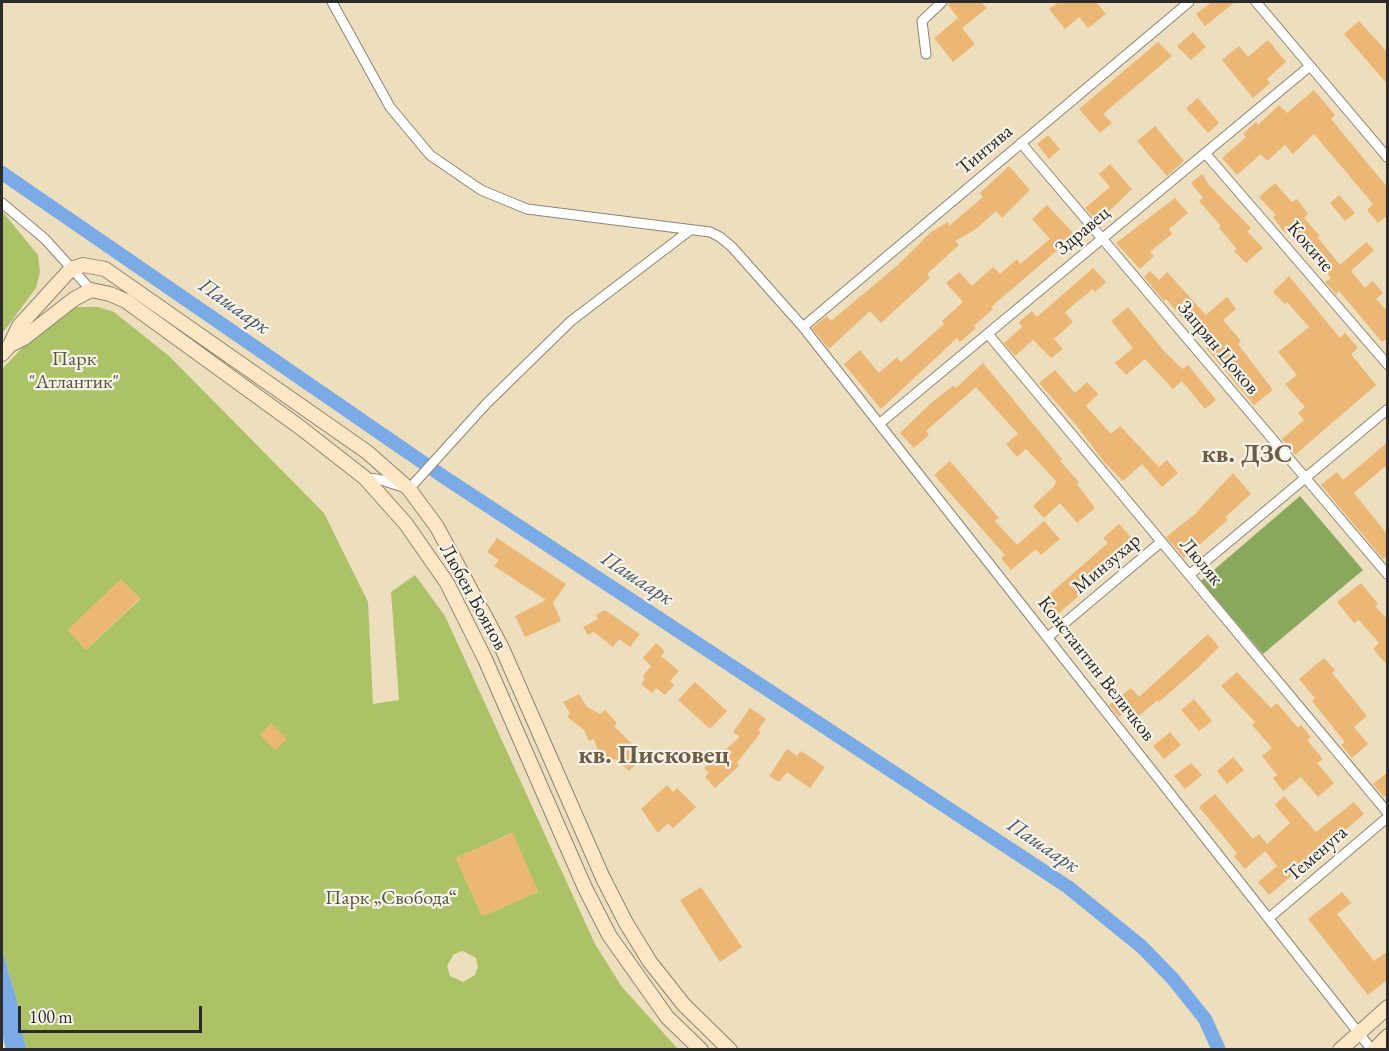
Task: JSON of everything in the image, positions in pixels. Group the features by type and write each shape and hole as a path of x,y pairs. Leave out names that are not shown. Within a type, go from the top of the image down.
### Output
{"street":[{"name":"Константин Величков","path":"332,2 390,106 430,155 481,190 527,209 710,232 720,237 803,327 1373,1050"},
{"path":"926,54 922,21 942,2"},
{"name":"Тинтява","path":"803,327 1189,2"},
{"path":"1256,2 1388,158"},
{"name":"Здравец","path":"879,424 1310,66"},
{"name":"Запрян Цоков","path":"1021,144 1388,576"},
{"name":"Кокиче","path":"1205,153 1388,365"},
{"path":"2,203 31,225 77,267 91,290 74,298 24,338 6,349"},
{"path":"365,478 378,479 409,489 487,403 571,321 689,231"},
{"path":"6,349 19,326 77,267"},
{"name":"Любен Боянов","path":"77,267 105,269 116,274 368,452 409,489 436,527 463,572 502,648 603,878 626,923 650,962 684,1005 730,1050"},
{"name":"Любен Боянов","path":"91,290 110,294 126,301 301,428 365,478 406,524 447,583 486,659 585,888 609,935 667,1017 700,1050"},
{"name":"Люляк","path":"988,334 1388,815"},
{"path":"1189,575 1388,409"},
{"name":"Минзухар","path":"1048,637 1161,542"},
{"path":"559,824 577,815"},
{"name":"Теменуга","path":"1269,918 1388,815"},
{"path":"1340,1050 1388,1007"},
{"path":"1373,1050 1388,1036"}],"green space":[{"name":"Парк \"Атлантик\"","path":"2,211 38,255 40,272 36,288 2,334"},
{"name":"Парк „Свобода“","path":"75,307 98,307 114,312 169,356 324,513 368,602 373,704 399,700 391,592 415,575 445,616 595,944 622,987 678,1049 26,1049 16,997 2,950 2,369 27,343","holes":["121,580 140,599 86,650 68,630","512,833 538,892 482,916 456,858","463,951 476,958 478,967 475,975 463,982 450,976 447,966 454,954"]},
{"path":"1300,496 1363,570 1263,654 1201,581"}],"water":[{"path":"2,950 16,997 26,1049 6,1049 2,1034"}],"building":[{"path":"949,2 981,2 987,8 962,28 975,44 953,62 934,38 958,18 948,5"},
{"path":"1059,2 1096,2 1106,14 1088,28 1079,17 1065,29 1049,9"},
{"path":"1212,2 1235,2 1205,26 1196,14"},
{"path":"1359,21 1388,53 1388,85 1344,34"},
{"path":"1193,32 1206,47 1191,60 1177,46"},
{"path":"1268,40 1286,62 1267,79 1270,83 1253,98 1222,60 1239,46 1248,57"},
{"path":"1158,42 1172,56 1103,114 1112,123 1100,133 1079,109"},
{"path":"1314,90 1335,115 1331,119 1388,188 1388,215 1378,223 1367,210 1373,204 1314,134 1293,154 1285,145 1267,161 1261,154 1237,175 1222,158 1246,137 1243,134 1256,122 1258,125 1279,105 1287,113"},
{"path":"1198,98 1219,123 1208,133 1186,108"},
{"path":"1155,126 1184,161 1167,176 1137,141"},
{"path":"1048,135 1060,149 1049,159 1037,144"},
{"path":"1110,164 1132,189 1098,222 1085,208 1110,187 1099,174"},
{"path":"1009,166 1030,190 1002,218 996,211 976,229 955,241 959,245 927,274 930,278 881,323 870,311 829,349 812,328 827,316 831,321 898,265 931,232 948,222 949,226 983,197 980,193"},
{"path":"1202,174 1209,185 1251,228 1247,231 1263,248 1246,263 1234,251 1237,249 1219,228 1221,226 1199,201 1203,198 1191,183"},
{"path":"1275,183 1292,202 1297,199 1308,214 1304,218 1340,265 1366,242 1374,250 1351,271 1365,288 1373,281 1383,293 1376,299 1388,312 1388,338 1382,342 1339,291 1336,294 1325,282 1331,278 1287,231 1285,233 1273,217 1276,215 1259,197"},
{"path":"1339,195 1355,213 1345,221 1330,203"},
{"path":"1175,198 1188,213 1169,229 1172,234 1150,252 1154,256 1140,269 1116,243"},
{"path":"1047,205 1075,235 991,307 993,309 974,326 976,328 960,342 957,338 881,409 844,364 860,350 879,373 897,357 901,362 944,324 942,321 963,302 946,283 959,272 972,286 993,267 1000,274 1017,259 1020,264 1050,239 1032,219"},
{"path":"1093,268 1106,282 1095,292 1093,289 1065,312 1073,322 1054,339 1063,349 1051,358 1033,340 1015,356 1004,343 1022,327 1019,322 1032,311 1037,317"},
{"path":"1150,271 1159,280 1167,272 1206,315 1227,297 1236,309 1223,320 1241,341 1238,344 1273,390 1254,405 1206,348 1209,345 1186,318 1184,320 1166,299 1164,301 1144,277"},
{"path":"1289,276 1340,338 1345,333 1358,348 1351,354 1376,385 1295,455 1282,439 1304,420 1298,413 1305,407 1285,384 1297,375 1278,352 1309,327 1287,302 1285,304 1273,292"},
{"path":"1128,307 1164,351 1182,369 1188,365 1216,400 1205,409 1182,381 1173,389 1145,359 1126,375 1115,363 1133,348 1111,321"},
{"path":"983,363 1062,459 1060,461 1079,482 1077,484 1095,508 1077,523 1060,503 1044,518 1033,506 1055,485 1056,481 1026,449 1017,457 1006,444 1018,434 976,387 926,431 929,435 914,448 900,433 931,403 953,386 956,388"},
{"path":"1055,370 1075,393 1087,382 1098,394 1086,406 1111,434 1120,426 1159,467 1167,460 1178,473 1162,487 1142,464 1123,481 1104,462 1077,426 1039,383"},
{"path":"1388,442 1388,464 1354,493 1388,535 1388,555 1383,559 1321,485 1337,472 1343,480"},
{"path":"950,461 999,518 995,521 1017,545 1044,521 1060,539 1041,555 1036,549 1011,570 1001,558 1005,555 934,475"},
{"path":"1233,473 1251,494 1225,517 1228,520 1184,558 1166,537 1195,514"},
{"path":"1119,524 1138,545 1052,619 1038,604 1108,543 1103,538"},
{"path":"497,538 566,584 553,603 561,621 525,637 515,616 546,600 494,566 499,560 487,552"},
{"path":"121,579 140,598 86,650 68,630"},
{"path":"1361,583 1378,604 1375,606 1388,620 1388,666 1373,649 1379,643 1359,620 1354,623 1337,602"},
{"path":"605,610 640,634 630,647 619,639 613,647 594,632 588,635 583,627 598,619 596,615"},
{"path":"1208,634 1219,647 1159,702 1158,700 1134,720 1127,711 1119,717 1109,705 1131,688 1139,697"},
{"path":"656,643 665,651 661,656 679,671 670,681 674,685 665,695 656,688 652,693 641,684 645,679 643,676 651,666 643,658"},
{"path":"1324,658 1335,670 1332,673 1367,716 1354,727 1368,744 1352,758 1341,745 1345,742 1312,701 1315,698 1299,679"},
{"path":"1237,672 1271,708 1277,703 1298,728 1301,725 1311,737 1307,740 1323,759 1317,763 1334,783 1318,797 1301,777 1283,791 1273,778 1277,775 1262,756 1272,748 1252,725 1255,722 1221,686"},
{"path":"695,682 727,711 710,729 678,700"},
{"path":"579,694 587,707 600,714 605,710 617,723 614,726 634,746 631,750 640,760 629,771 616,759 602,763 594,739 589,741 584,730 567,717 570,713 563,702"},
{"path":"1194,699 1212,721 1199,731 1181,710"},
{"path":"750,708 766,719 758,730 761,732 737,763 739,766 715,788 705,777 709,773 704,768 740,737 733,732"},
{"path":"271,723 287,739 275,750 260,735"},
{"path":"1170,732 1181,745 1164,759 1153,746"},
{"path":"787,749 797,756 801,751 825,767 810,788 787,772 779,782 769,776"},
{"path":"1233,757 1244,770 1227,784 1217,771"},
{"path":"1191,763 1202,775 1185,789 1174,776"},
{"path":"1388,772 1388,794 1384,797 1373,784"},
{"path":"667,785 673,792 677,788 696,807 673,828 668,823 658,833 641,809"},
{"path":"1215,794 1253,839 1259,834 1267,844 1290,823 1275,805 1284,796 1316,832 1354,802 1364,814 1269,895 1258,882 1277,866 1265,851 1245,869 1234,856 1237,853 1199,807"},
{"path":"513,833 538,892 482,916 456,858"},
{"path":"701,887 742,947 720,962 680,900"},
{"path":"1342,892 1351,903 1337,914 1374,961 1388,951 1388,979 1368,995 1308,919"}],"waterway":[{"name":"Пашаарк","path":"2,173 444,477 1068,887 1142,947 1173,979 1205,1019 1219,1050"}],"district":[{"name":"кв. ДЗС","path":"1247,455"},
{"name":"кв. Писковец","path":"654,756"}]}
